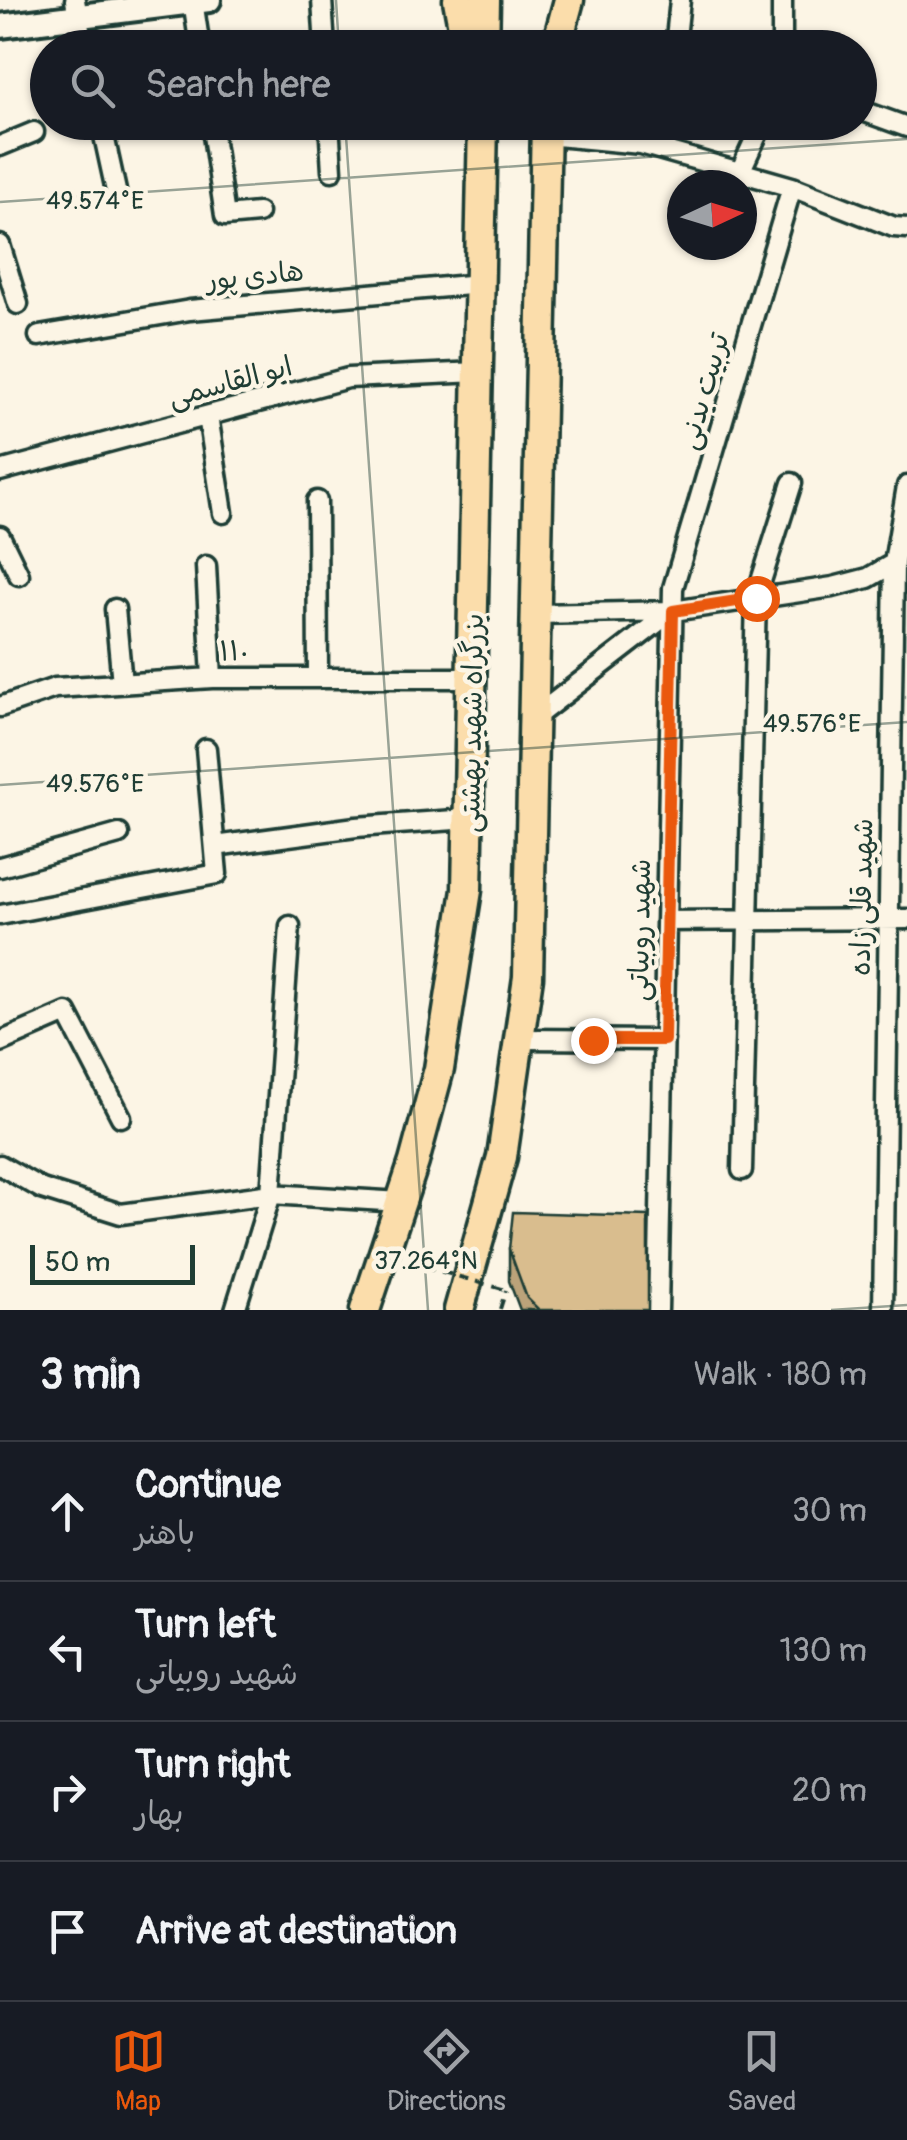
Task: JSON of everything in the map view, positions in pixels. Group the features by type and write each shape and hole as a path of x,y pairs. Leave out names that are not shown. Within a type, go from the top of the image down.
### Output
{"highway":[{"path":"458,0 464,30"},
{"path":"484,30 485,0"},
{"path":"548,0 548,30"},
{"path":"561,30 570,0"},
{"name":"بزرگراه شهید بهشتی","path":"365,1310 426,1121 451,1006 465,911 482,140"},
{"path":"460,1310 497,1177 522,1040 531,928 546,140"}],"street":[{"path":"322,0 324,30"},
{"path":"677,30 680,0"},
{"path":"782,0 782,30"},
{"path":"0,26 75,8 198,1 199,30"},
{"path":"877,116 907,126"},
{"path":"0,146 30,134"},
{"path":"104,140 116,192"},
{"path":"214,140 225,216 258,212"},
{"path":"330,140 332,171"},
{"path":"607,140 663,150 733,170"},
{"path":"663,150 664,140"},
{"path":"741,170 755,140"},
{"path":"757,177 894,227 907,228"},
{"name":"تربیت بدنی","path":"673,611 673,588 792,188"},
{"path":"0,246 18,304"},
{"name":"هادی پور","path":"38,336 190,310 480,284"},
{"name":"ابو القاسمی","path":"0,471 348,378 478,372"},
{"path":"208,416 223,513"},
{"path":"742,1170 756,598 792,483"},
{"name":"شهید قلی زاده","path":"882,1310 898,918 894,563 907,486"},
{"path":"317,501 318,676"},
{"path":"0,536 19,575"},
{"path":"537,614 673,611 834,587 868,578 894,563"},
{"path":"206,566 212,678"},
{"path":"115,609 122,684"},
{"path":"535,717 673,611"},
{"name":"شهید روبیاتی","path":"658,1310 673,611"},
{"name":"۱۱۰","path":"0,707 55,688 212,678 472,678"},
{"path":"0,916 217,874 206,749"},
{"path":"215,846 356,827 469,819"},
{"path":"0,867 119,834"},
{"path":"666,921 898,918"},
{"path":"235,1310 271,1194 290,926"},
{"path":"0,1042 67,1013 121,1117"},
{"path":"522,1040 664,1040"},
{"path":"0,1165 42,1190 121,1214 271,1194 401,1202"}],"path":[{"path":"372,1252 506,1290 500,1309"}],"building":[{"path":"513,1212 648,1216 648,1310 539,1310 527,1298 509,1249"}],"route":[{"path":"593,1040 664,1040 673,611 756,598"}]}
